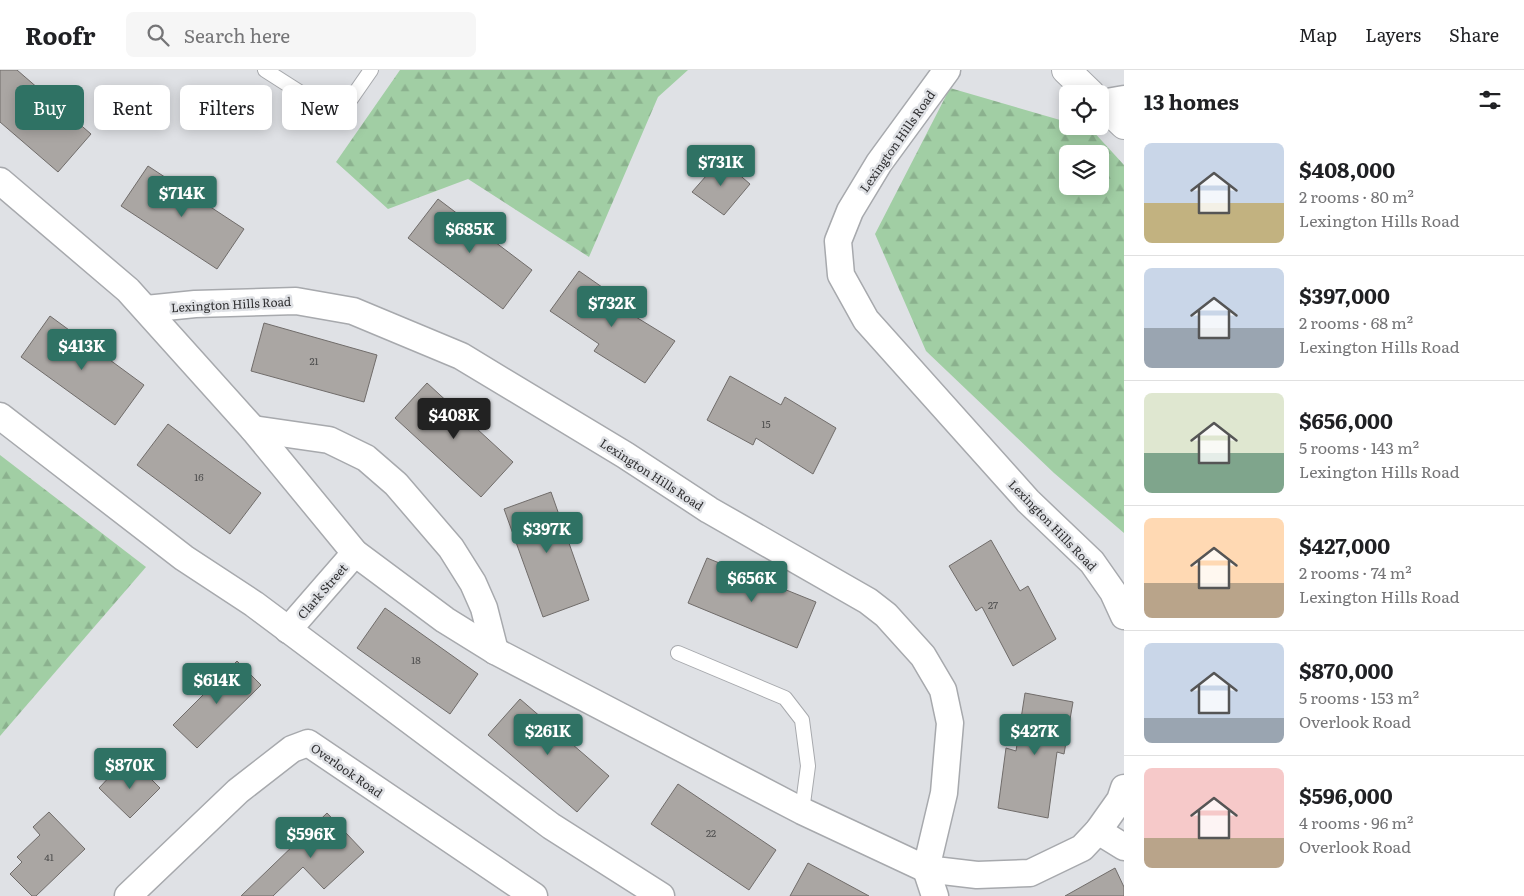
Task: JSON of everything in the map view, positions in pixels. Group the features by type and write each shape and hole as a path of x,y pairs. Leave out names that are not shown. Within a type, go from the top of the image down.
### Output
{"main road":[{"path":"1066,70 1086,85"},
{"path":"1109,106 1124,125"}],"street":[{"name":"Lexington Hills Road","path":"946,70 879,163 850,211 838,241 840,275 866,320 1028,501 1092,562 1113,592 1124,616"},
{"name":"Lexington Hills Road","path":"0,181 128,290 146,308 252,429 355,553 445,620 495,650 802,811 926,869 977,875 1030,873 1082,848 1098,831 1120,800 1124,788"},
{"name":"Lexington Hills Road","path":"146,308 194,304 296,301 353,311 461,356 625,455 709,510 868,601 886,615 923,656 943,690 950,722 944,793 926,869"},
{"path":"0,416 184,558 254,604 551,826 661,896"},
{"path":"252,429 329,440 366,458 396,484 451,548 473,584 484,608 495,650"},
{"name":"Clark Street","path":"288,630 355,553"},
{"name":"Overlook Road","path":"128,896 238,791 292,749 308,743 534,896"},
{"path":"1098,831 1124,847"},
{"path":"926,869 935,896"}],"lane":[{"path":"265,70 326,109 346,106 371,70"},
{"path":"678,653 785,698 802,720 808,766 802,811"}],"green space":[{"path":"400,70 688,70 658,97 589,257 468,179 388,209 336,162"},
{"path":"950,88 1059,120 1059,135 1096,135 1106,145 1059,145 1059,195 1109,195 1109,149 1124,165 1124,533 1054,473 926,351 875,234"},
{"path":"0,455 146,567 0,736"}],"building":[{"path":"0,70 17,70 34,85 15,85 15,130 84,130 84,128 91,134 58,172 0,122"},
{"path":"721,159 750,184 724,215 692,192"},
{"path":"148,166 244,229 217,269 121,206"},
{"path":"438,199 532,270 503,309 408,238"},
{"path":"579,271 622,301 618,306 675,341 645,383 594,351 599,344 550,311"},
{"path":"50,316 144,385 115,425 21,357"},
{"path":"264,323 377,355 364,402 251,371"},
{"path":"730,376 781,405 785,397 836,428 813,474 756,438 753,445 707,420"},
{"path":"427,383 513,462 481,497 395,418"},
{"path":"168,424 261,493 230,534 137,465"},
{"path":"551,492 589,600 543,617 504,509"},
{"path":"991,540 1020,591 1028,586 1056,639 1013,666 982,607 976,611 949,566"},
{"path":"707,558 816,602 797,648 688,603"},
{"path":"385,608 478,674 450,714 357,648"},
{"path":"237,661 261,685 197,748 173,725"},
{"path":"1025,693 1073,702 1064,754 1057,752 1048,818 998,808 1006,748 1016,751"},
{"path":"520,699 609,776 577,812 488,735"},
{"path":"137,765 160,788 130,818 99,788 114,772 123,780"},
{"path":"678,784 776,850 749,890 651,824"},
{"path":"49,812 85,849 36,896 32,896 10,874 22,862 17,857 40,835 33,827"},
{"path":"327,813 364,852 324,889 303,867 273,896 241,896"},
{"path":"808,863 869,896 790,896"},
{"path":"1115,868 1124,887 1124,896 1065,896"}]}
